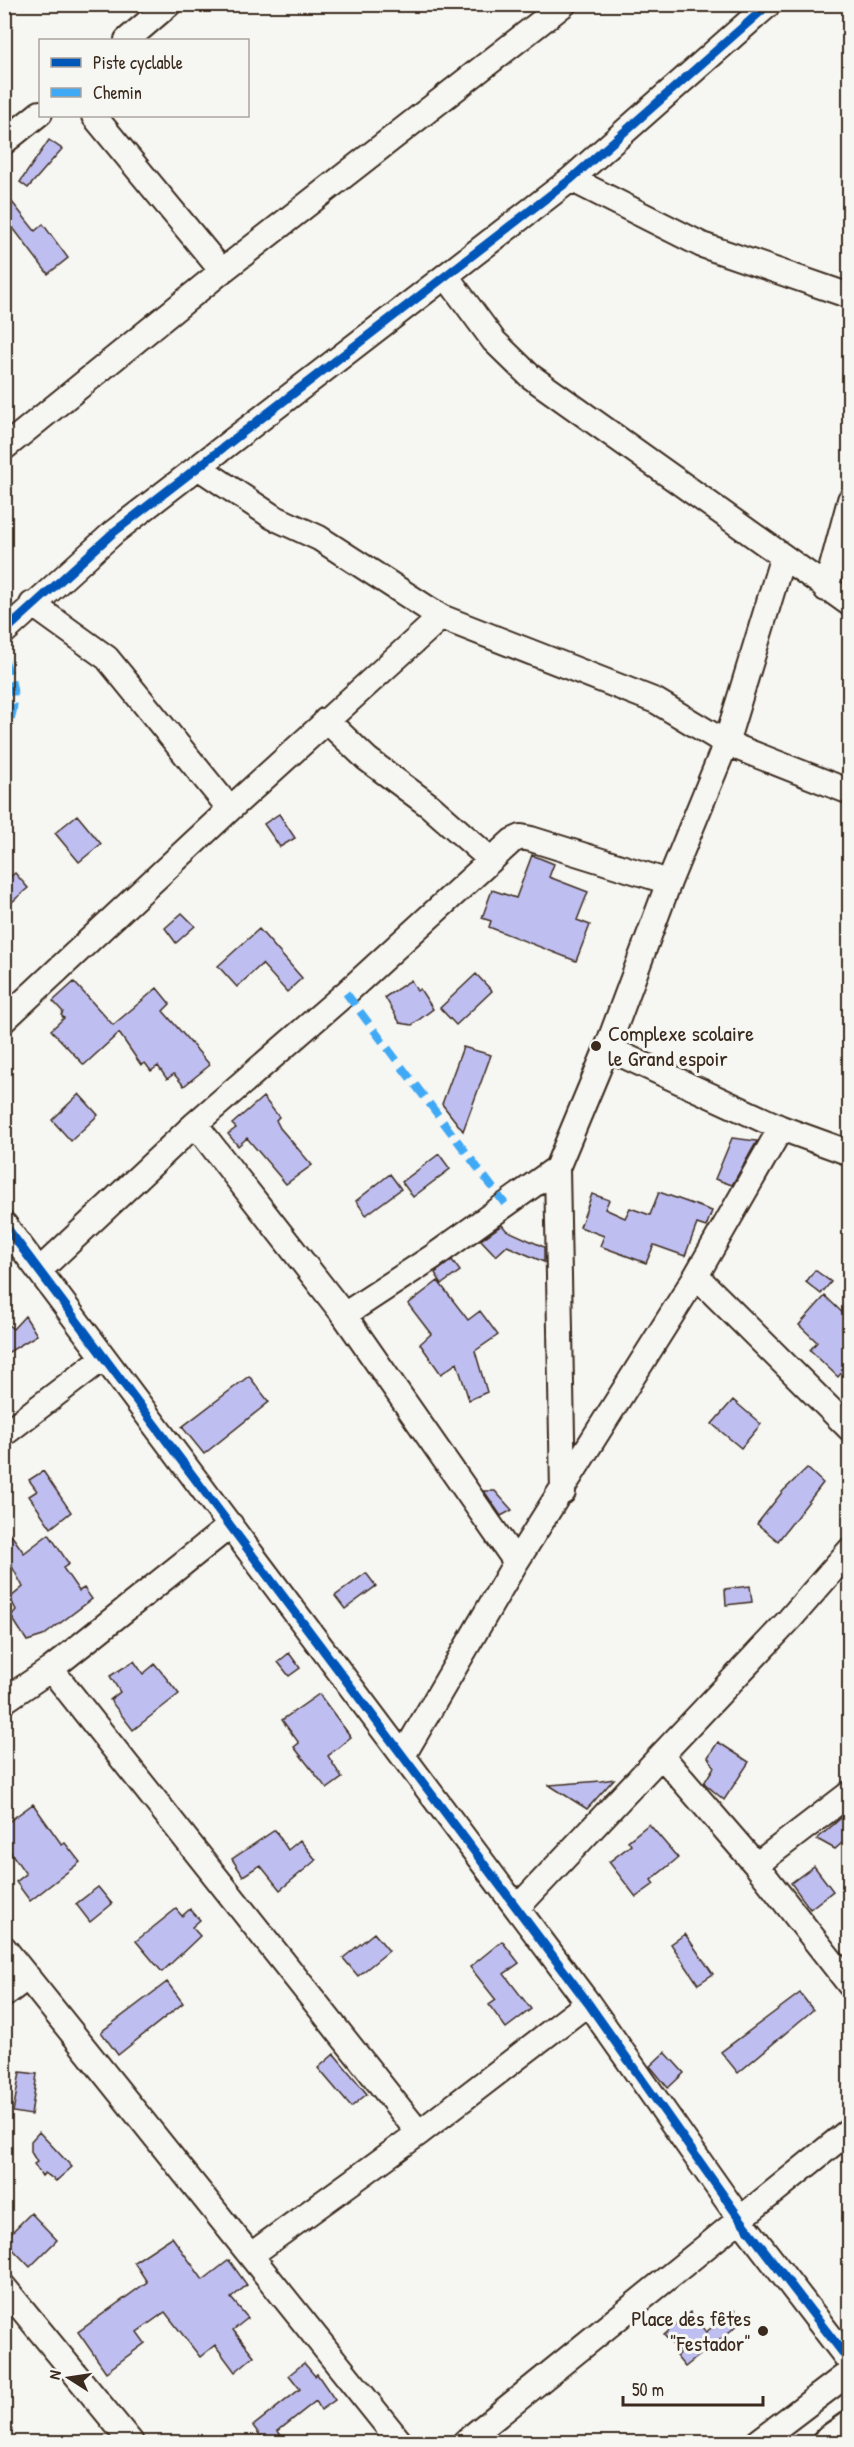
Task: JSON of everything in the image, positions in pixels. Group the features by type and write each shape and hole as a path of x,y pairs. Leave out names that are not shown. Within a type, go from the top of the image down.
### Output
{"highway":[{"path":"830,2442 849,2428"}],"street":[{"path":"128,39 170,4"},
{"path":"4,448 222,272 564,4"},
{"path":"4,632 32,604 114,532 412,298 446,276 571,179 769,4"},
{"path":"4,142 39,114"},
{"path":"95,117 222,272"},
{"path":"571,179 702,245 849,296"},
{"path":"446,276 494,341 530,376 782,559 849,604"},
{"path":"198,467 273,517 319,538 441,617 656,701 726,743 849,792"},
{"path":"826,589 849,500"},
{"path":"562,1492 557,1168 607,1048 669,882 726,743 782,559"},
{"path":"32,604 106,658 230,808"},
{"path":"4,1020 230,808 441,617"},
{"path":"326,720 367,759 430,806 490,859"},
{"path":"40,1270 195,1124 346,993 512,841 522,837 669,882"},
{"path":"607,1048 781,1128 849,1153"},
{"path":"195,1124 344,1315 516,1562"},
{"path":"404,1754 516,1562 696,1276 781,1128"},
{"path":"344,1315 434,1256 557,1168"},
{"path":"4,1224 404,1754 588,2002 740,2219 849,2362"},
{"path":"696,1276 849,1430"},
{"path":"4,1434 104,1358"},
{"path":"4,1701 51,1669 231,1525"},
{"path":"517,1908 789,1620 849,1550"},
{"path":"51,1669 419,2133"},
{"path":"662,1756 756,1865 849,1985"},
{"path":"756,1865 849,1793"},
{"path":"4,1948 400,2442"},
{"path":"4,1995 27,1977"},
{"path":"251,2256 419,2133 588,2002"},
{"path":"465,2442 849,2130"},
{"path":"4,2287 131,2442"},
{"path":"758,2442 849,2372"}],"building":[{"path":"49,140 62,149 28,188 20,182"},
{"path":"4,192 35,231 43,224 68,258 48,274 4,216"},
{"path":"279,814 295,838 280,847 264,824"},
{"path":"77,815 101,844 79,862 55,833"},
{"path":"532,855 554,864 549,877 588,892 577,920 590,925 576,961 489,927 491,921 482,918 492,890 516,898"},
{"path":"15,873 28,888 4,909 4,882"},
{"path":"182,913 195,926 176,943 165,928"},
{"path":"259,929 302,978 287,992 262,964 237,987 218,966"},
{"path":"476,974 492,991 456,1025 440,1008"},
{"path":"411,980 417,991 420,989 433,1009 412,1025 400,1023 385,997"},
{"path":"74,982 113,1025 157,988 170,1004 163,1011 210,1065 184,1086 174,1074 167,1079 158,1066 151,1071 145,1063 141,1065 119,1033 84,1065 51,1030 64,1018 61,1015 63,1012 53,1001"},
{"path":"463,1047 491,1055 463,1131 442,1104"},
{"path":"79,1094 98,1115 71,1141 52,1120"},
{"path":"263,1097 279,1117 276,1120 280,1128 312,1165 286,1184 247,1138 238,1146 228,1134 236,1128 232,1124"},
{"path":"732,1138 757,1141 732,1185 715,1179"},
{"path":"439,1154 450,1169 413,1197 402,1182"},
{"path":"390,1174 401,1189 366,1215 356,1201"},
{"path":"659,1192 712,1211 706,1227 697,1224 685,1256 654,1245 646,1263 600,1246 604,1236 580,1227 592,1194 609,1200 605,1209 625,1218 630,1208 650,1215"},
{"path":"502,1225 506,1230 544,1247 544,1262 507,1246 496,1256 481,1240"},
{"path":"452,1260 460,1271 442,1284 435,1273"},
{"path":"815,1270 831,1282 821,1294 806,1282"},
{"path":"438,1281 468,1320 480,1311 498,1335 475,1351 487,1392 469,1400 457,1363 441,1374 420,1344 431,1334 408,1304"},
{"path":"825,1296 849,1319 849,1364 838,1377 810,1350 817,1342 799,1325"},
{"path":"25,1316 37,1335 4,1355 4,1321 13,1329"},
{"path":"249,1376 269,1402 204,1454 182,1427"},
{"path":"733,1400 761,1424 741,1448 712,1424"},
{"path":"807,1468 823,1483 778,1541 757,1524 783,1491"},
{"path":"43,1471 71,1512 51,1528 29,1496 37,1491 29,1480"},
{"path":"484,1491 495,1491 512,1510 501,1516"},
{"path":"4,1525 24,1553 49,1534 69,1564 63,1568 79,1591 84,1588 92,1599 43,1636 27,1641 11,1616 16,1610 10,1598 23,1587 9,1561 4,1564"},
{"path":"366,1573 376,1586 345,1609 335,1596"},
{"path":"750,1586 752,1602 726,1605 725,1589"},
{"path":"289,1653 300,1668 289,1676 278,1662"},
{"path":"134,1661 143,1674 155,1664 179,1694 133,1730 110,1700 120,1692 110,1676"},
{"path":"319,1694 351,1737 328,1756 342,1778 327,1789 294,1747 299,1743 282,1720"},
{"path":"718,1742 749,1762 724,1800 704,1783 714,1767 708,1757"},
{"path":"614,1779 587,1809 549,1785 601,1781"},
{"path":"33,1804 62,1845 65,1843 80,1862 30,1901 16,1882 26,1874 4,1843 4,1825"},
{"path":"849,1811 849,1837 835,1849 817,1839"},
{"path":"649,1824 678,1858 651,1880 654,1884 636,1897 609,1862 631,1845 628,1841"},
{"path":"275,1830 288,1850 300,1840 316,1860 280,1890 260,1865 243,1876 232,1859"},
{"path":"814,1866 833,1891 810,1909 791,1883"},
{"path":"98,1887 112,1904 90,1922 76,1904"},
{"path":"176,1909 182,1916 190,1909 200,1920 192,1927 200,1936 162,1972 136,1941"},
{"path":"374,1933 389,1951 358,1976 343,1958"},
{"path":"685,1934 713,1974 698,1984 671,1944"},
{"path":"502,1941 519,1963 504,1974 531,2009 506,2028 489,2005 496,2000 470,1967"},
{"path":"167,1982 183,2003 118,2055 101,2032"},
{"path":"800,1993 813,2010 738,2073 721,2052"},
{"path":"665,2052 684,2073 668,2088 650,2066"},
{"path":"334,2054 367,2094 351,2107 318,2068"},
{"path":"20,2072 37,2074 31,2115 13,2112"},
{"path":"39,2132 72,2167 56,2181 45,2173 42,2176 34,2164 37,2162 31,2152 31,2141"},
{"path":"31,2213 57,2240 30,2267 4,2240"},
{"path":"172,2237 203,2280 229,2260 247,2285 231,2298 248,2318 233,2330 254,2356 235,2372 215,2345 200,2357 165,2312 137,2332 145,2343 106,2372 78,2332 147,2282 134,2262"},
{"path":"734,2310 743,2321 685,2367 676,2356 680,2353 664,2335 690,2312 706,2332"},
{"path":"304,2363 315,2376 317,2374 335,2400 321,2410 316,2401 278,2431 285,2442 265,2442 253,2426 300,2389 289,2375"}],"marked path":[{"path":"4,659 11,678 14,696 12,715 4,734"},
{"path":"346,993 505,1204"}],"cycle path":[{"path":"4,632 114,532 571,179 769,4"},
{"path":"4,1224 588,2003 740,2219 850,2362"}],"place":[{"name":"Complexe scolaire le Grand espoir","path":"596,1046"},
{"name":"Place des fêtes \"Festador\"","path":"763,2331"}]}
